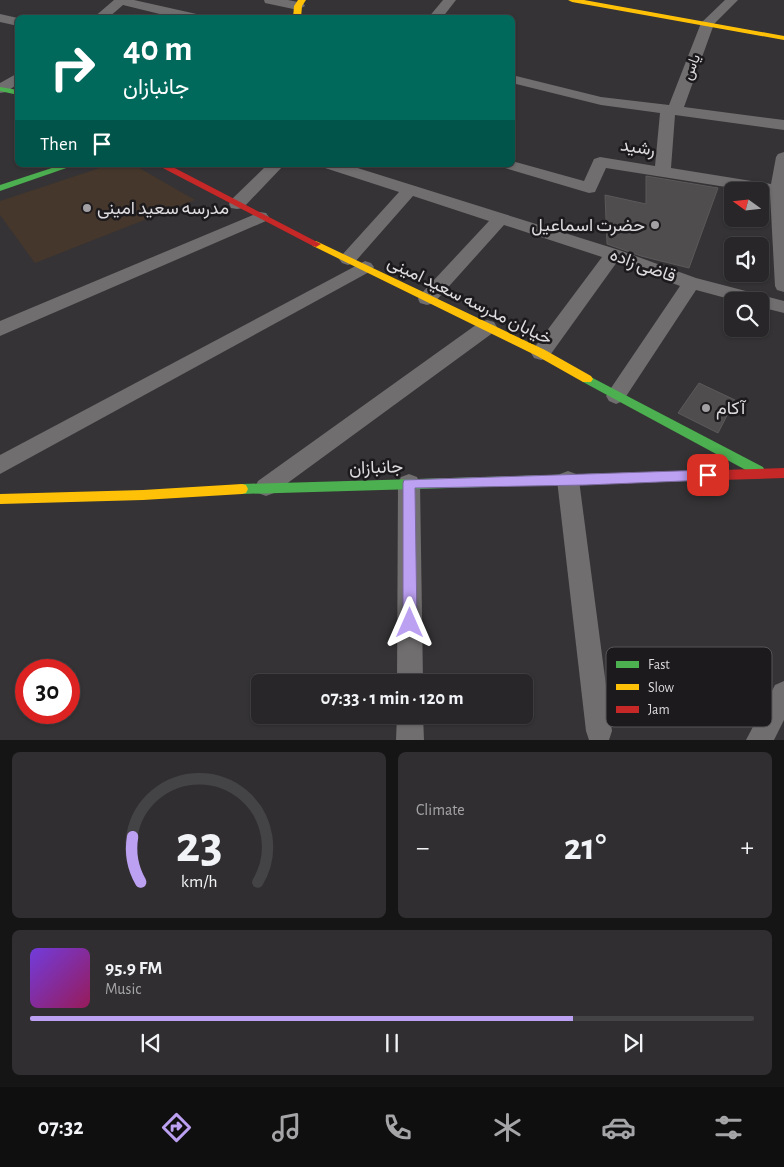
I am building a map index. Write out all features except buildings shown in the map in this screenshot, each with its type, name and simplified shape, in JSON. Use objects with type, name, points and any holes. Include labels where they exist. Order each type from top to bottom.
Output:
[{"type":"street","points":[[103,15],[122,0],[184,15]]},
{"type":"street","points":[[270,0],[299,8]]},
{"type":"street","points":[[437,15],[450,0]]},
{"type":"street","points":[[572,0],[711,20],[784,28]]},
{"type":"street","points":[[630,0],[784,38]]},
{"type":"street","points":[[711,20],[732,0]]},
{"type":"street","points":[[0,18],[15,21]]},
{"type":"street","name":"یاس","points":[[663,172],[671,110],[711,20]]},
{"type":"street","points":[[0,89],[15,79]]},
{"type":"street","points":[[515,80],[601,101],[784,125]]},
{"type":"street","points":[[0,89],[15,92]]},
{"type":"street","points":[[784,157],[778,190],[784,286]]},
{"type":"street","name":"رشید","points":[[515,166],[589,188],[600,162],[778,190]]},
{"type":"street","points":[[0,188],[64,167]]},
{"type":"street","name":"خیابان مدرسه سعید امینی","points":[[166,167],[260,217],[541,353],[616,396],[760,472]]},
{"type":"street","points":[[237,204],[274,167]]},
{"type":"street","name":"قاضی زاده","points":[[338,167],[613,254],[691,283],[784,308]]},
{"type":"street","points":[[0,465],[357,263],[410,189]]},
{"type":"street","points":[[0,329],[260,217]]},
{"type":"street","points":[[428,299],[501,218]]},
{"type":"street","points":[[541,353],[613,254]]},
{"type":"street","points":[[616,396],[691,283]]},
{"type":"street","points":[[266,487],[487,327]]},
{"type":"street","points":[[760,472],[784,481]]},
{"type":"street","name":"جانبازان","points":[[0,499],[266,487],[568,480],[760,472],[784,473]]},
{"type":"street","points":[[568,480],[600,731]]},
{"type":"street","points":[[409,483],[410,674]]},
{"type":"street","points":[[772,716],[784,694]]},
{"type":"street","points":[[410,724],[410,740]]},
{"type":"street","points":[[759,740],[766,727]]},
{"type":"shaded area","name":"مدرسه سعید امینی","points":[[103,167],[137,167],[195,200],[35,263],[0,215],[0,201]]},
{"type":"traffic: fast","points":[[0,89],[15,92]]},
{"type":"traffic: fast","points":[[0,188],[64,167]]},
{"type":"traffic: fast","points":[[587,379],[759,471]]},
{"type":"traffic: fast","points":[[242,489],[721,475]]},
{"type":"traffic: slow","points":[[297,15],[298,6],[302,0]]},
{"type":"traffic: slow","points":[[572,0],[784,38]]},
{"type":"traffic: slow","points":[[316,244],[541,353],[587,379]]},
{"type":"traffic: slow","points":[[0,499],[143,495],[242,489]]},
{"type":"traffic: jam","points":[[166,167],[316,244]]},
{"type":"traffic: jam","points":[[721,475],[784,473]]},
{"type":"place","name":"مدرسه سعید امینی","points":[[87,208]]},
{"type":"place","name":"حضرت اسماعیل","points":[[655,225]]},
{"type":"place","name":"آکام","points":[[706,408]]},
{"type":"route","points":[[410,623],[409,483],[586,480],[708,475]]}]
